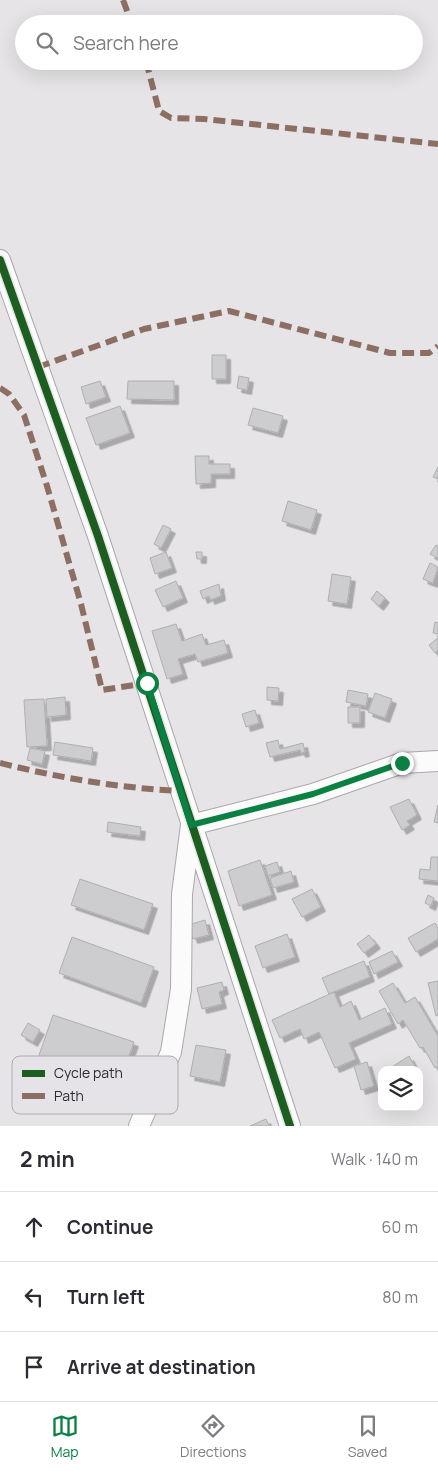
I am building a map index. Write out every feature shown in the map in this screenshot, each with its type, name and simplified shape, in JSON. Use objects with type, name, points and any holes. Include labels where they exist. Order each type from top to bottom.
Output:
[{"type":"street","points":[[0,260],[101,545],[290,1126]]},
{"type":"street","points":[[191,825],[313,794],[402,763],[438,761]]},
{"type":"street","points":[[169,1056],[181,988],[182,894],[191,825]]},
{"type":"street","points":[[139,1126],[144,1114]]},
{"type":"building","points":[[212,355],[226,355],[226,379],[212,379]]},
{"type":"building","points":[[239,376],[249,378],[247,390],[237,388]]},
{"type":"building","points":[[100,381],[106,397],[86,404],[81,387]]},
{"type":"building","points":[[128,381],[174,381],[174,400],[127,399]]},
{"type":"building","points":[[120,406],[130,433],[96,445],[86,418]]},
{"type":"building","points":[[253,408],[283,416],[278,433],[248,425]]},
{"type":"building","points":[[195,456],[209,456],[209,464],[230,464],[230,474],[211,474],[211,483],[196,484]]},
{"type":"building","points":[[438,467],[438,479],[433,477]]},
{"type":"building","points":[[288,501],[317,510],[311,530],[282,521]]},
{"type":"building","points":[[163,525],[171,529],[161,548],[154,544]]},
{"type":"building","points":[[436,545],[438,546],[438,558],[430,554]]},
{"type":"building","points":[[166,552],[172,568],[155,574],[150,558]]},
{"type":"building","points":[[196,552],[202,552],[202,559],[197,559]]},
{"type":"building","points":[[430,563],[438,567],[433,583],[423,579]]},
{"type":"building","points":[[332,574],[351,577],[347,604],[328,601]]},
{"type":"building","points":[[176,581],[183,598],[163,607],[155,590]]},
{"type":"building","points":[[219,584],[221,596],[210,600],[209,596],[203,599],[200,591]]},
{"type":"building","points":[[377,591],[385,598],[379,606],[371,599]]},
{"type":"building","points":[[435,622],[438,623],[438,634],[433,633]]},
{"type":"building","points":[[176,624],[182,641],[202,634],[206,645],[224,640],[228,653],[198,662],[195,654],[178,659],[183,674],[167,679],[152,631]]},
{"type":"building","points":[[438,638],[438,650],[435,653],[429,645]]},
{"type":"building","points":[[267,687],[279,688],[278,701],[267,700]]},
{"type":"building","points":[[348,690],[368,694],[366,706],[346,702]]},
{"type":"building","points":[[375,693],[392,699],[385,718],[368,712]]},
{"type":"building","points":[[65,697],[66,715],[47,717],[46,699]]},
{"type":"building","points":[[44,699],[47,746],[27,747],[24,700]]},
{"type":"building","points":[[348,707],[360,707],[360,723],[348,723]]},
{"type":"building","points":[[255,710],[259,723],[246,727],[242,714]]},
{"type":"building","points":[[278,740],[280,749],[303,743],[305,752],[301,753],[300,750],[270,757],[266,743]]},
{"type":"building","points":[[55,742],[93,748],[91,761],[53,755]]},
{"type":"building","points":[[30,748],[45,751],[42,764],[27,760]]},
{"type":"building","points":[[409,799],[417,815],[407,821],[410,825],[402,830],[390,807]]},
{"type":"building","points":[[438,805],[438,823],[434,822]]},
{"type":"building","points":[[108,822],[141,827],[140,836],[107,832]]},
{"type":"building","points":[[431,857],[438,857],[438,881],[419,879],[420,869],[430,870]]},
{"type":"building","points":[[260,860],[272,895],[239,906],[228,871]]},
{"type":"building","points":[[277,862],[280,872],[268,876],[265,866]]},
{"type":"building","points":[[291,871],[294,882],[273,888],[270,878]]},
{"type":"building","points":[[80,879],[153,904],[144,930],[71,905]]},
{"type":"building","points":[[312,889],[321,907],[302,917],[292,899]]},
{"type":"building","points":[[428,895],[434,898],[431,906],[425,903]]},
{"type":"building","points":[[205,920],[209,935],[193,939],[188,925]]},
{"type":"building","points":[[435,923],[438,928],[438,939],[416,952],[408,938]]},
{"type":"building","points":[[287,934],[295,957],[263,968],[255,946]]},
{"type":"building","points":[[369,935],[376,944],[364,953],[357,944]]},
{"type":"building","points":[[72,937],[154,967],[141,1003],[59,973]]},
{"type":"building","points":[[392,951],[398,962],[374,974],[369,962]]},
{"type":"building","points":[[364,961],[370,977],[329,994],[322,978]]},
{"type":"building","points":[[438,981],[438,1015],[436,1016],[428,983]]},
{"type":"building","points":[[222,982],[224,990],[219,992],[222,1004],[202,1009],[197,988]]},
{"type":"building","points":[[393,983],[405,1003],[415,997],[438,1036],[438,1066],[435,1068],[423,1047],[420,1048],[403,1020],[398,1024],[379,991]]},
{"type":"building","points":[[334,992],[340,1007],[351,1001],[359,1020],[385,1008],[392,1024],[349,1043],[356,1059],[335,1068],[319,1032],[304,1039],[300,1029],[280,1038],[272,1020]]},
{"type":"building","points":[[53,1015],[134,1042],[129,1056],[39,1056]]},
{"type":"building","points":[[28,1023],[40,1030],[33,1042],[21,1035]]},
{"type":"building","points":[[196,1045],[226,1050],[220,1082],[190,1076]]},
{"type":"building","points":[[409,1056],[415,1066],[394,1066]]},
{"type":"building","points":[[367,1062],[374,1086],[361,1090],[354,1066]]},
{"type":"building","points":[[266,1119],[269,1126],[250,1126]]},
{"type":"marked path","points":[[123,0],[129,15]]},
{"type":"marked path","points":[[148,70],[159,111],[171,118],[204,119],[438,144]]},
{"type":"marked path","points":[[38,367],[144,329],[229,311],[390,353],[429,353],[438,346]]},
{"type":"marked path","points":[[0,388],[9,394],[24,415],[47,486],[81,604],[102,690],[147,683]]},
{"type":"marked path","points":[[0,763],[90,781],[180,791]]},
{"type":"cycle path","points":[[0,260],[98,536],[290,1126]]},
{"type":"route","points":[[147,683],[191,825],[313,794],[402,763]]}]
